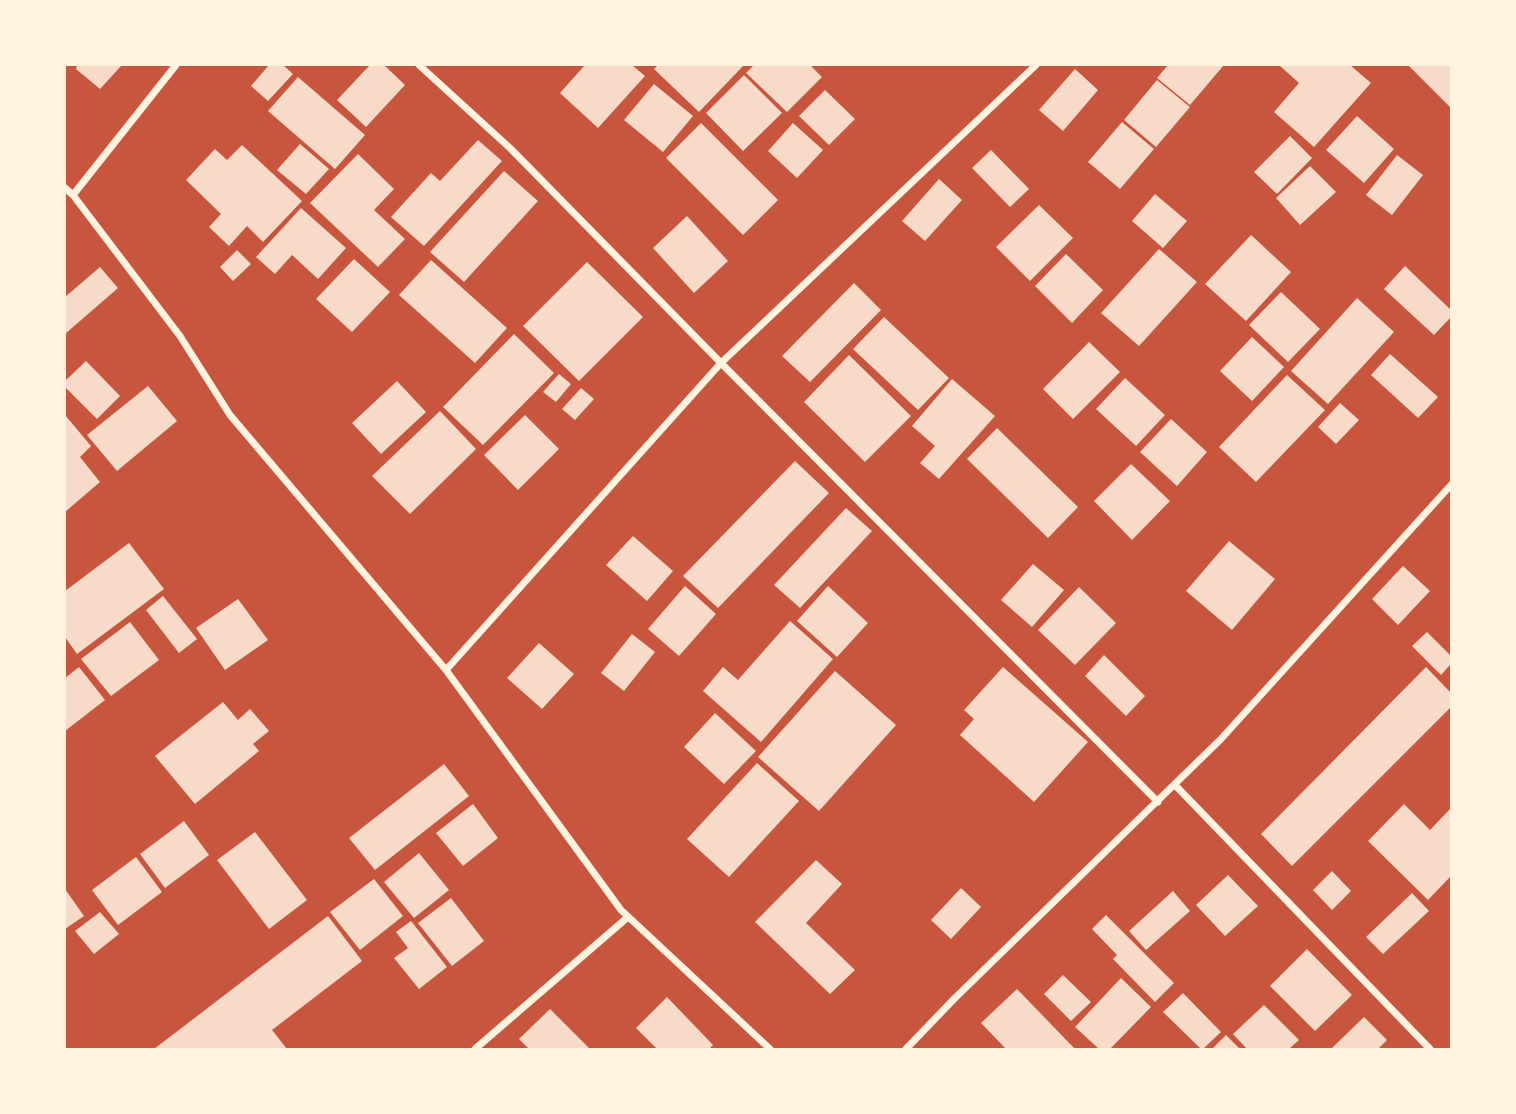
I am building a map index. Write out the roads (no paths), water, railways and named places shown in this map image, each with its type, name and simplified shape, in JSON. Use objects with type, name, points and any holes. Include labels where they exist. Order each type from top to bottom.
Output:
[{"type":"street","points":[[73,195],[176,65]]},
{"type":"street","points":[[419,65],[512,149],[1158,802]]},
{"type":"street","points":[[446,670],[721,363],[1037,65]]},
{"type":"street","points":[[65,188],[180,336],[230,415],[446,670],[621,910],[770,1049]]},
{"type":"street","points":[[906,1049],[1221,739],[1451,485]]},
{"type":"street","points":[[1175,785],[1430,1049]]},
{"type":"street","points":[[475,1049],[628,917]]}]
